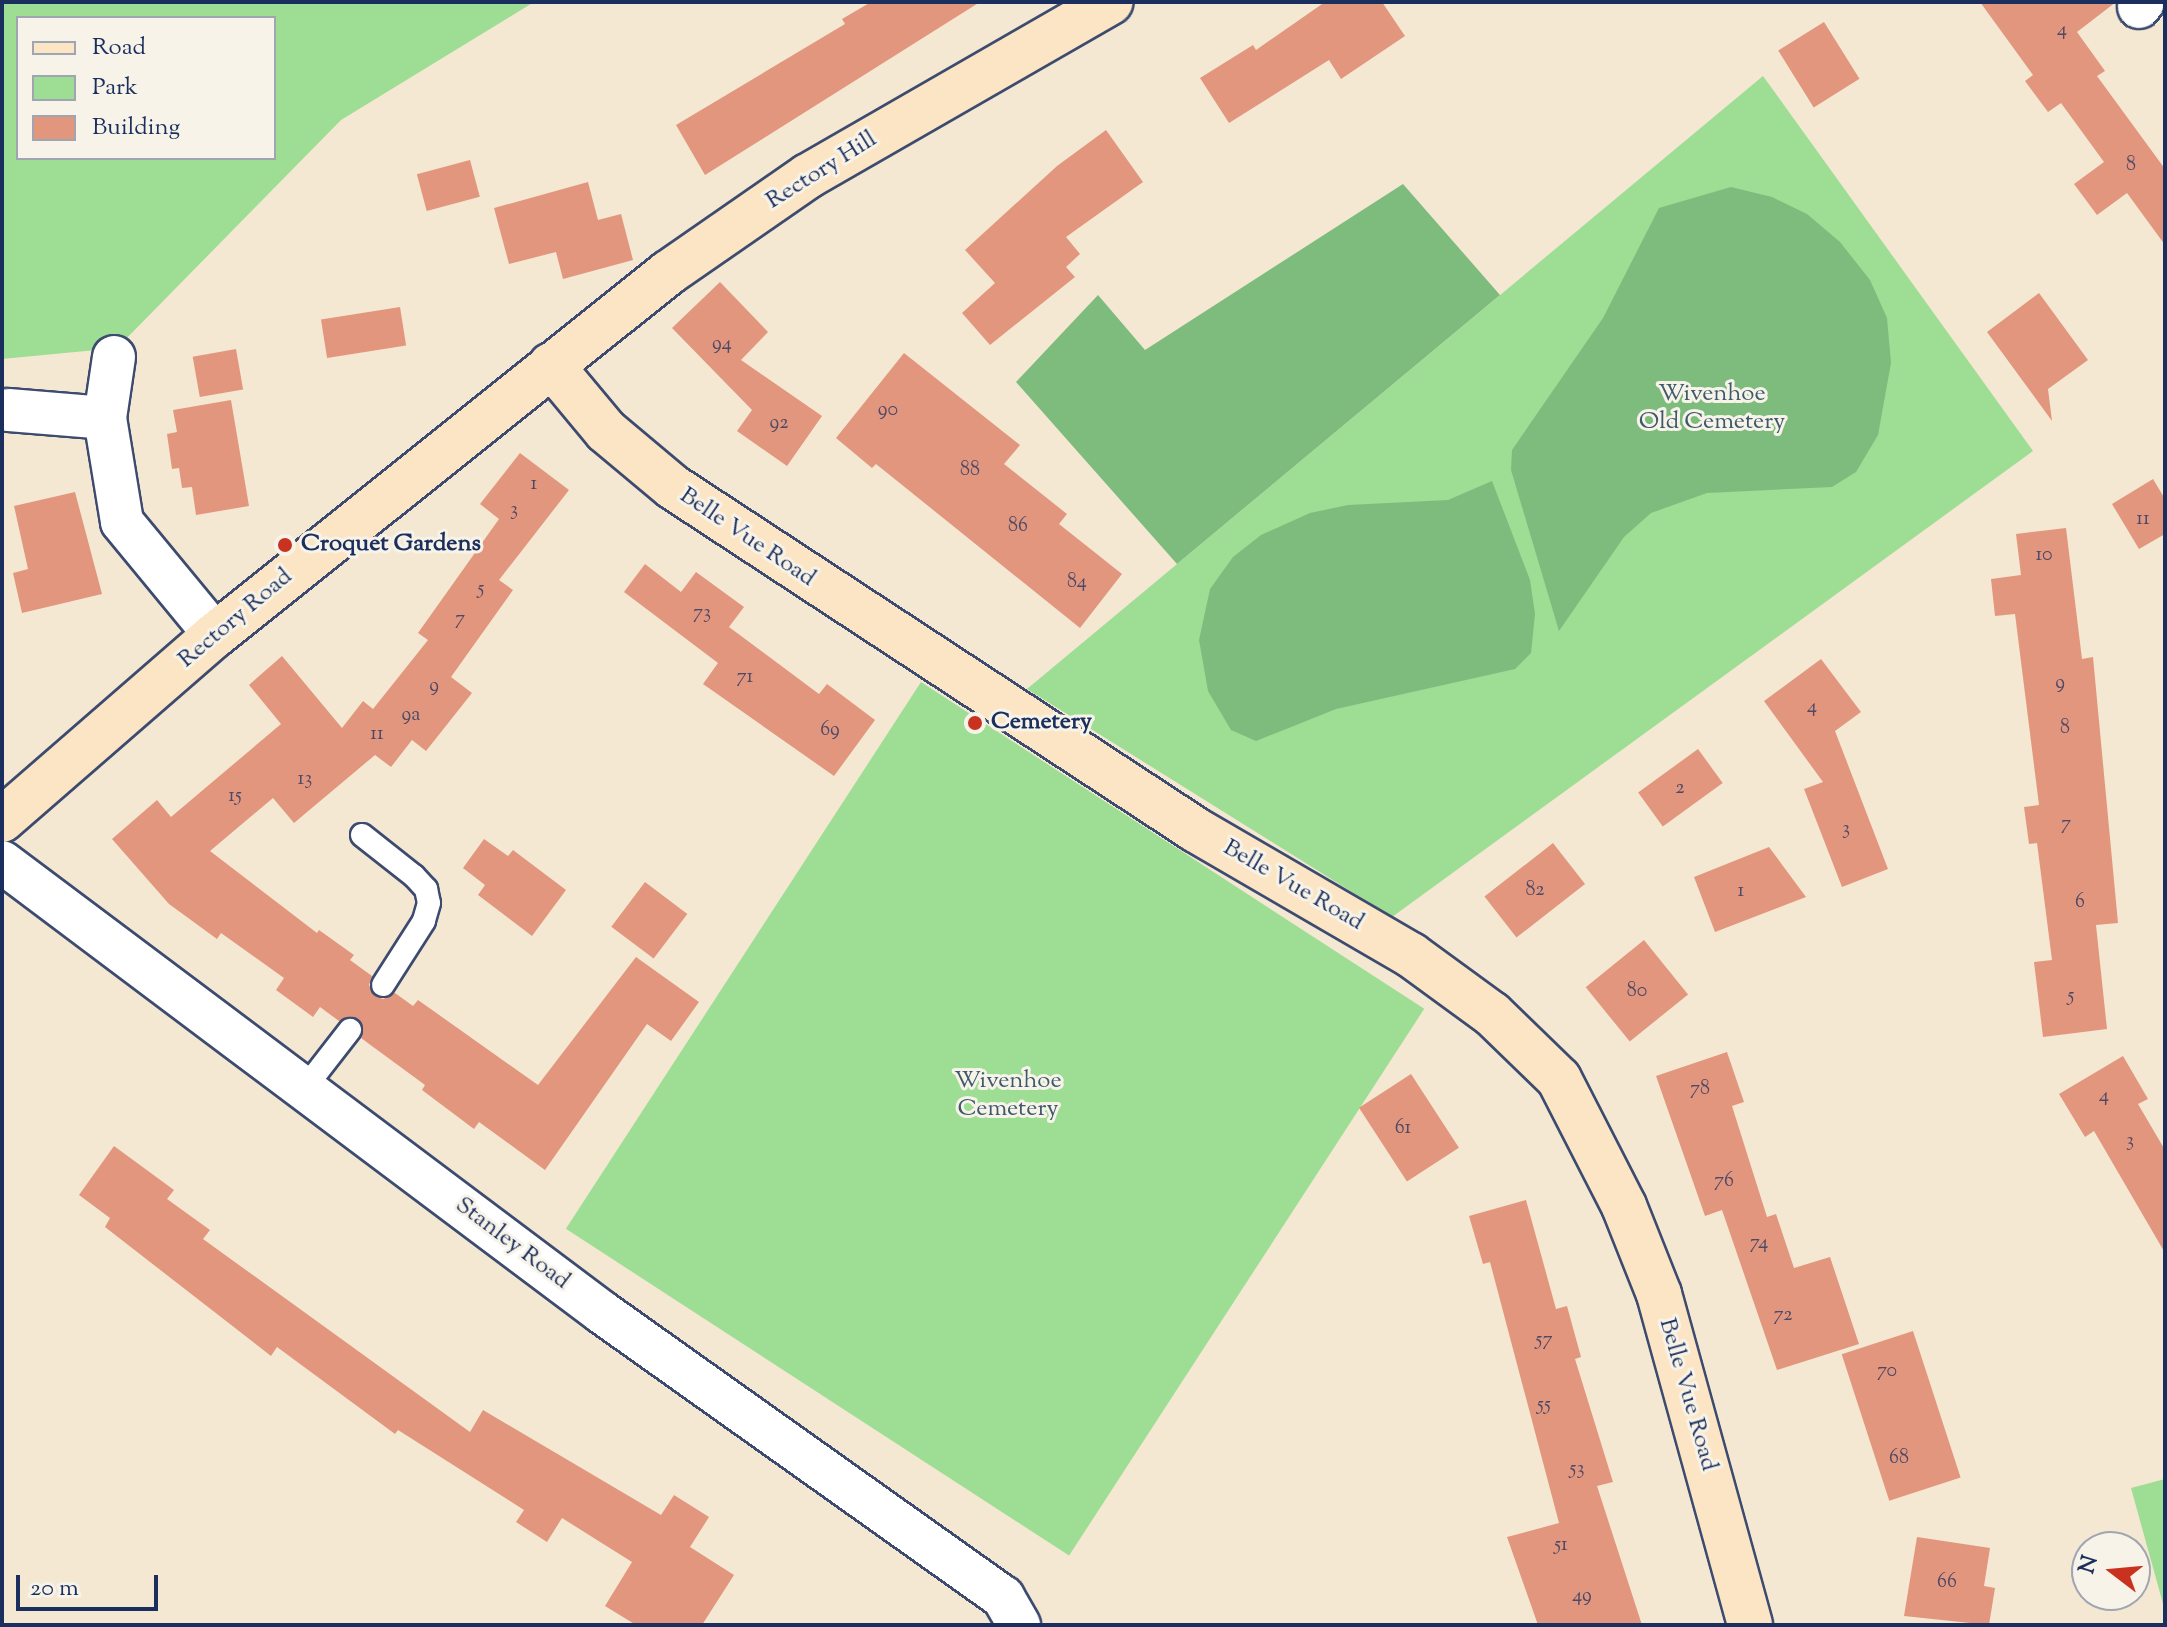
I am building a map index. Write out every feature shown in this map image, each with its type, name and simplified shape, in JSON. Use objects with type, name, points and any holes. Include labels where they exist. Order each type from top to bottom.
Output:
[{"type":"street","name":"Rectory Hill","points":[[551,365],[668,273],[808,176],[1110,2]]},
{"type":"street","points":[[114,357],[105,418],[122,522],[215,635]]},
{"type":"street","name":"Rectory Road","points":[[2,820],[215,635],[551,365]]},
{"type":"street","name":"Belle Vue Road","points":[[551,365],[606,431],[685,496],[1196,830],[1411,955],[1472,997],[1550,1070],[1588,1130],[1659,1294],[1750,1625]]},
{"type":"street","points":[[8,410],[105,418]]},
{"type":"street","name":"Stanley Road","points":[[2,862],[603,1313],[1003,1597],[1019,1625]]},
{"type":"lane","points":[[362,835],[414,876],[426,889],[429,903],[424,921],[383,985]]},
{"type":"lane","points":[[304,1089],[350,1030]]},
{"type":"green space","points":[[2,2],[534,2],[341,120],[117,348],[2,359]]},
{"type":"green space","name":"Wivenhoe Old Cemetery","points":[[1763,76],[2033,451],[1392,917],[1027,689]]},
{"type":"green space","points":[[1403,184],[1500,295],[1177,564],[1016,382],[1098,295],[1145,350]]},
{"type":"green space","points":[[1731,187],[1772,197],[1807,214],[1840,242],[1870,280],[1887,318],[1891,363],[1878,435],[1856,472],[1832,487],[1707,493],[1651,513],[1624,537],[1559,631],[1511,470],[1512,450],[1603,318],[1659,208]]},
{"type":"green space","points":[[1492,481],[1530,580],[1535,614],[1531,653],[1515,669],[1336,709],[1256,741],[1231,730],[1208,691],[1199,640],[1210,589],[1233,557],[1261,535],[1310,513],[1348,505],[1448,500]]},
{"type":"green space","name":"Wivenhoe Cemetery","points":[[921,682],[1424,1009],[1069,1556],[566,1229]]},
{"type":"green space","points":[[2165,1479],[2165,1611],[2151,1560],[2151,1531],[2143,1531],[2131,1488]]},
{"type":"building","points":[[871,2],[980,2],[705,175],[676,125],[845,24],[842,19]]},
{"type":"building","points":[[1325,2],[1382,2],[1405,36],[1341,79],[1329,60],[1229,123],[1200,78],[1253,45],[1256,50]]},
{"type":"building","points":[[1980,2],[2116,2],[2077,32],[2105,71],[2097,76],[2165,169],[2165,245],[2127,193],[2097,215],[2074,184],[2104,162],[2061,103],[2048,112],[2025,81],[2033,75]]},
{"type":"building","points":[[1824,22],[1860,79],[1814,107],[1778,51]]},
{"type":"building","points":[[1106,130],[1143,182],[1066,237],[1080,254],[1066,267],[1075,277],[990,345],[962,313],[995,283],[965,250],[1057,166]]},
{"type":"building","points":[[470,160],[480,197],[427,211],[417,174]]},
{"type":"building","points":[[588,182],[598,220],[621,214],[633,260],[563,279],[556,252],[509,264],[494,208]]},
{"type":"building","points":[[720,282],[768,332],[741,360],[822,416],[787,466],[737,431],[752,410],[672,328]]},
{"type":"building","points":[[2039,293],[2088,360],[2048,389],[2052,421],[1987,332]]},
{"type":"building","points":[[400,307],[406,346],[327,358],[321,320]]},
{"type":"building","points":[[236,349],[243,389],[200,397],[193,357]]},
{"type":"building","points":[[904,353],[1020,445],[1004,464],[1067,514],[1059,524],[1122,574],[1080,628],[876,464],[872,468],[836,438]]},
{"type":"building","points":[[231,400],[249,506],[196,515],[192,487],[182,488],[179,468],[172,469],[167,434],[177,432],[173,410]]},
{"type":"building","points":[[520,453],[569,490],[499,580],[513,590],[451,677],[472,693],[426,751],[412,740],[391,767],[375,755],[294,823],[273,798],[210,851],[317,933],[319,930],[354,955],[350,960],[372,976],[369,985],[375,996],[383,999],[395,993],[413,1006],[418,1000],[538,1085],[636,957],[699,1002],[671,1041],[647,1024],[545,1170],[479,1122],[474,1129],[422,1090],[425,1085],[361,1038],[358,1019],[339,1021],[320,1007],[313,1017],[276,990],[284,978],[221,933],[217,939],[169,904],[112,839],[157,800],[171,817],[281,724],[249,685],[282,656],[342,728],[363,701],[373,709],[428,640],[418,633],[499,519],[480,504]]},
{"type":"building","points":[[2153,479],[2165,499],[2165,534],[2139,549],[2112,504]]},
{"type":"building","points":[[75,492],[102,594],[22,613],[13,573],[28,569],[14,506]]},
{"type":"building","points":[[2066,528],[2082,659],[2093,657],[2118,923],[2096,925],[2107,1029],[2043,1037],[2034,962],[2052,960],[2037,843],[2029,844],[2024,807],[2039,805],[2015,614],[1995,616],[1991,579],[2021,575],[2016,534]]},
{"type":"building","points":[[645,564],[681,592],[696,572],[744,607],[729,627],[819,694],[827,684],[875,720],[834,776],[703,684],[718,663],[624,592]]},
{"type":"building","points":[[1821,659],[1861,712],[1835,731],[1888,869],[1842,887],[1804,789],[1823,782],[1764,701]]},
{"type":"building","points":[[1698,749],[1723,783],[1663,826],[1638,792]]},
{"type":"building","points":[[484,839],[508,856],[513,850],[566,890],[532,936],[478,895],[485,885],[463,868]]},
{"type":"building","points":[[1553,843],[1585,884],[1516,938],[1484,897]]},
{"type":"building","points":[[1769,847],[1806,897],[1715,932],[1694,877]]},
{"type":"building","points":[[645,882],[687,914],[654,959],[611,927]]},
{"type":"building","points":[[1644,940],[1688,994],[1630,1042],[1586,987]]},
{"type":"building","points":[[1727,1052],[1744,1102],[1732,1106],[1767,1217],[1776,1214],[1794,1268],[1830,1257],[1859,1344],[1777,1370],[1722,1210],[1705,1216],[1656,1076]]},
{"type":"building","points":[[2123,1056],[2148,1099],[2138,1104],[2165,1150],[2165,1253],[2094,1131],[2085,1137],[2059,1094]]},
{"type":"building","points":[[1411,1074],[1459,1148],[1407,1182],[1359,1108]]},
{"type":"building","points":[[114,1146],[174,1190],[167,1199],[210,1230],[203,1239],[470,1432],[483,1410],[661,1515],[674,1495],[709,1517],[690,1547],[734,1575],[702,1625],[636,1625],[605,1606],[632,1562],[562,1518],[547,1542],[516,1522],[524,1510],[398,1430],[395,1434],[277,1347],[271,1356],[105,1227],[110,1218],[79,1195]]},
{"type":"building","points":[[1526,1200],[1556,1309],[1567,1306],[1581,1357],[1575,1359],[1613,1482],[1597,1486],[1642,1625],[1538,1625],[1507,1537],[1559,1523],[1490,1262],[1483,1264],[1469,1216]]},
{"type":"building","points":[[1913,1331],[1961,1477],[1889,1501],[1842,1354]]},
{"type":"building","points":[[1917,1537],[1990,1548],[1984,1586],[1995,1588],[1989,1625],[1904,1616]]},
{"type":"place","name":"Croquet Gardens","points":[[285,545]]},
{"type":"place","name":"Cemetery","points":[[975,723]]}]
